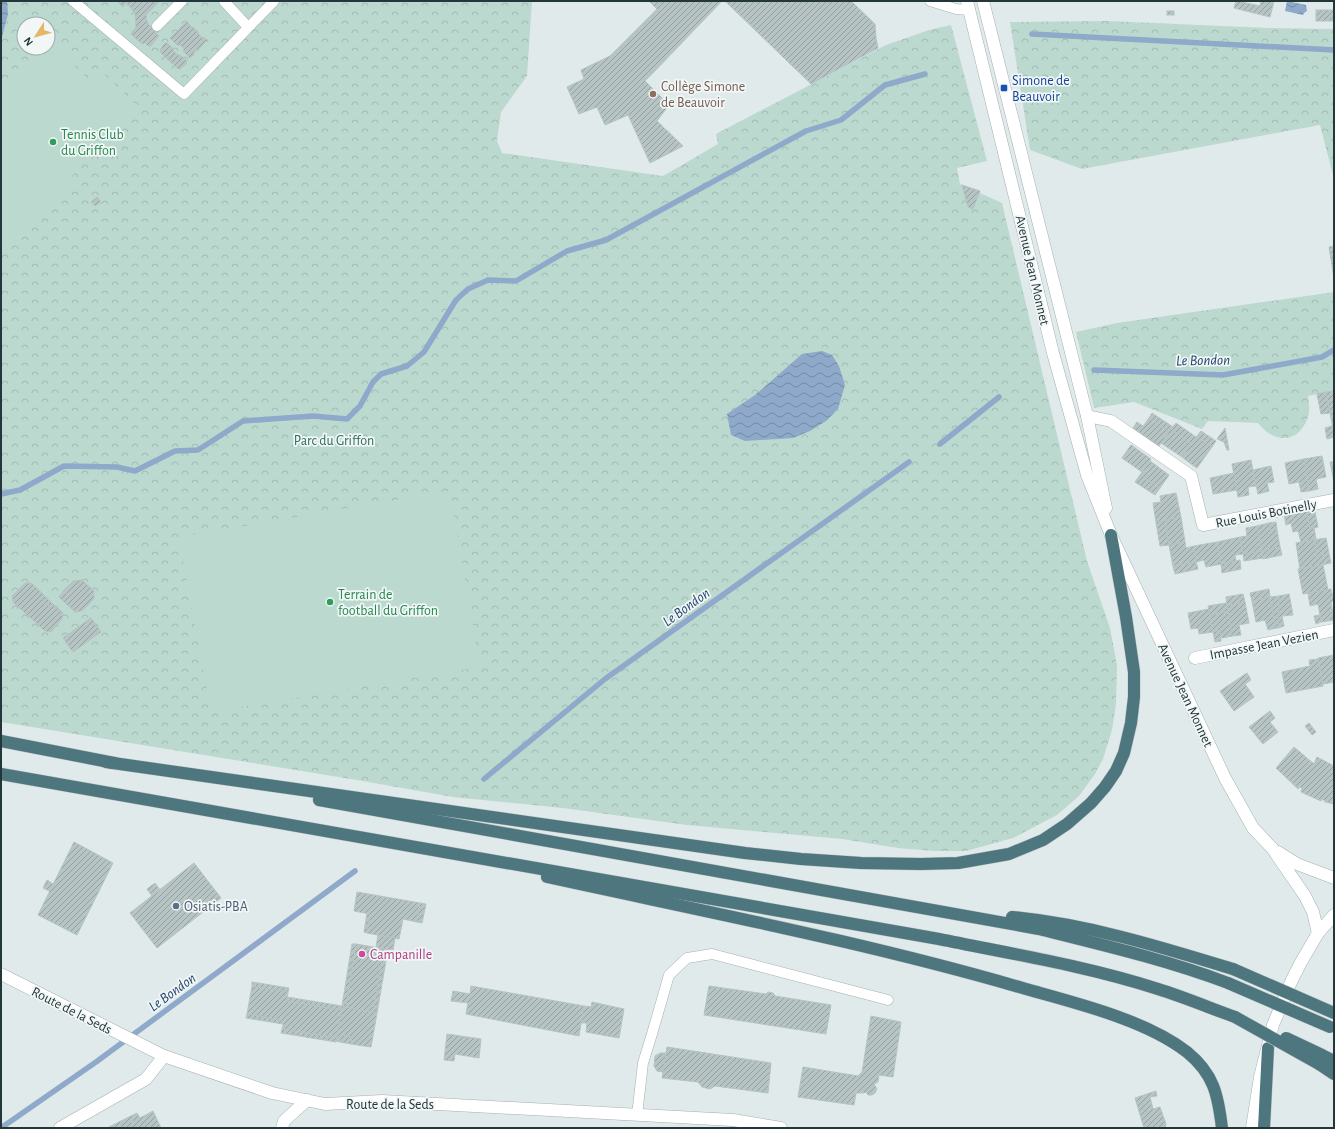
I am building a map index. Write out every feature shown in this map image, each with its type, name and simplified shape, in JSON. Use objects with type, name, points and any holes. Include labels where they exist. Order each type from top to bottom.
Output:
[{"type":"highway","points":[[106,762],[787,858],[861,863],[921,864],[958,863],[1009,854],[1043,840],[1067,824],[1091,803],[1105,787],[1116,770],[1124,753],[1131,723],[1134,697],[1134,672],[1126,617],[1111,535]]},
{"type":"highway","points":[[1,741],[106,762],[1039,929],[1122,949],[1193,970],[1228,983],[1332,1028]]},
{"type":"highway","points":[[1,774],[939,939],[1045,960],[1159,989],[1219,1011],[1293,1041],[1320,1059],[1334,1074]]},
{"type":"highway","points":[[372,839],[912,957],[1059,998],[1116,1017],[1159,1035],[1186,1052],[1203,1068],[1213,1082],[1219,1103],[1222,1128]]},
{"type":"highway","points":[[937,911],[1032,919],[1073,926],[1143,942],[1233,969],[1334,1013]]},
{"type":"highway","points":[[1264,1128],[1268,1048]]},
{"type":"highway","points":[[1320,1059],[1334,1061]]},
{"type":"street","name":"Avenue Jean Monnet","points":[[983,1],[1087,416],[1111,535]]},
{"type":"street","name":"Avenue Jean Monnet","points":[[968,5],[1053,352],[1087,475],[1111,535],[1225,778],[1253,828],[1272,848],[1305,896],[1313,912],[1318,933]]},
{"type":"street","name":"Rue Louis Botinelly","points":[[1087,416],[1111,421],[1191,476],[1203,525],[1334,500]]},
{"type":"street","name":"Impasse Jean Vezien","points":[[1195,658],[1334,630]]},
{"type":"street","name":"Avenue Jean Monnet","points":[[1272,848],[1297,864],[1334,878]]},
{"type":"street","points":[[1252,1128],[1260,1076],[1273,1025],[1291,982],[1318,933],[1334,915]]},
{"type":"street","name":"Route de la Seds","points":[[1,974],[164,1056],[272,1093],[325,1104],[382,1101],[733,1120],[781,1128]]},
{"type":"street","points":[[60,1128],[146,1079],[164,1056]]},
{"type":"street","points":[[282,1128],[284,1121],[307,1100]]},
{"type":"lane","points":[[73,1],[184,94],[274,1]]},
{"type":"lane","points":[[156,26],[182,1]]},
{"type":"lane","points":[[224,1],[248,27]]},
{"type":"lane","points":[[930,1],[956,9],[968,5]]},
{"type":"lane","points":[[637,1115],[643,1063],[669,975],[687,958],[712,954],[888,1000]]},
{"type":"green space","name":"Parc du Griffon","points":[[1,1],[532,1],[527,76],[501,112],[497,141],[502,153],[663,176],[718,144],[716,134],[886,45],[929,30],[951,25],[987,161],[957,168],[960,184],[1002,203],[1087,561],[1110,628],[1117,665],[1116,704],[1112,730],[1103,759],[1095,774],[1079,796],[1057,815],[1013,838],[966,851],[934,851],[898,848],[842,839],[687,825],[563,808],[453,797],[1,722]]},
{"type":"green space","points":[[1107,21],[1269,28],[1334,29],[1334,179],[1320,125],[1082,169],[1030,150],[1010,22]]},
{"type":"green space","name":"Tennis Club du Griffon","points":[[56,45],[89,81],[100,70],[139,108],[72,176],[76,180],[4,253],[1,250],[1,88],[33,56],[56,56]]},
{"type":"green space","points":[[1334,292],[1334,391],[1308,396],[1308,417],[1304,426],[1299,432],[1292,436],[1286,438],[1271,435],[1258,423],[1208,421],[1202,429],[1134,402],[1094,408],[1076,332],[1117,323]]},
{"type":"green space","name":"Terrain de football du Griffon","points":[[450,491],[480,667],[211,712],[179,537]]},
{"type":"water","points":[[1,1],[7,1],[8,14],[1,41]]},
{"type":"water","points":[[1287,1],[1306,5],[1307,11],[1303,15],[1285,11]]},
{"type":"water","points":[[822,351],[832,355],[839,366],[845,385],[838,409],[826,421],[810,431],[793,438],[745,441],[731,435],[727,414],[755,395],[802,354]]},
{"type":"building","points":[[117,1],[135,1],[130,7],[126,3],[123,7]]},
{"type":"building","points":[[135,1],[157,1],[158,3],[146,15],[147,23],[159,36],[151,46],[148,46],[145,43],[142,44],[131,34],[136,27],[135,13],[130,7]]},
{"type":"building","points":[[649,1],[722,1],[653,73],[623,43],[657,9]]},
{"type":"building","points":[[725,1],[851,1],[875,24],[878,48],[811,84]]},
{"type":"building","points":[[1236,1],[1260,6],[1261,1],[1274,1],[1270,17],[1234,8]]},
{"type":"building","points":[[1316,10],[1334,10],[1334,21],[1316,21]]},
{"type":"building","points":[[1167,11],[1174,11],[1174,15],[1167,15]]},
{"type":"building","points":[[187,21],[202,38],[203,37],[207,40],[190,58],[183,51],[184,49],[180,45],[177,45],[170,38]]},
{"type":"building","points":[[165,43],[167,43],[178,55],[186,60],[187,63],[180,69],[178,69],[160,52]]},
{"type":"building","points":[[623,43],[653,73],[645,81],[669,105],[657,121],[683,146],[650,163],[628,115],[605,125],[597,107],[579,114],[567,87],[584,79],[581,70],[610,56]]},
{"type":"building","points":[[962,185],[980,191],[973,209],[968,207]]},
{"type":"building","points":[[97,197],[101,202],[95,206],[91,202]]},
{"type":"building","points":[[1334,246],[1334,278],[1329,247]]},
{"type":"building","points":[[1334,391],[1334,412],[1330,413],[1326,392]]},
{"type":"building","points":[[1326,392],[1330,413],[1321,414],[1317,394]]},
{"type":"building","points":[[1334,412],[1334,435],[1330,413]]},
{"type":"building","points":[[1152,413],[1173,427],[1169,432],[1149,418]]},
{"type":"building","points":[[1149,418],[1169,432],[1159,446],[1139,432]]},
{"type":"building","points":[[1137,422],[1143,426],[1139,432],[1133,428]]},
{"type":"building","points":[[1176,423],[1196,437],[1191,444],[1171,429]]},
{"type":"building","points":[[1332,426],[1334,437],[1327,439],[1325,428]]},
{"type":"building","points":[[1225,428],[1229,450],[1227,450],[1224,442],[1217,439]]},
{"type":"building","points":[[1171,429],[1191,444],[1182,457],[1161,443]]},
{"type":"building","points":[[1201,431],[1216,441],[1212,447],[1197,436]]},
{"type":"building","points":[[1197,436],[1212,447],[1202,461],[1196,457],[1191,464],[1182,457]]},
{"type":"building","points":[[1131,445],[1151,459],[1142,472],[1122,458]]},
{"type":"building","points":[[1322,456],[1326,477],[1316,479],[1318,489],[1309,491],[1304,459]]},
{"type":"building","points":[[1196,457],[1202,461],[1197,468],[1191,464]]},
{"type":"building","points":[[1304,459],[1309,491],[1301,492],[1299,482],[1289,484],[1285,463]]},
{"type":"building","points":[[1251,460],[1256,486],[1248,487],[1249,495],[1238,497],[1232,464]]},
{"type":"building","points":[[1150,461],[1169,475],[1160,488],[1140,475]]},
{"type":"building","points":[[1330,462],[1334,462],[1334,482]]},
{"type":"building","points":[[1271,466],[1274,482],[1267,483],[1269,491],[1258,494],[1253,470]]},
{"type":"building","points":[[1234,473],[1237,490],[1213,494],[1210,478]]},
{"type":"building","points":[[1140,475],[1160,488],[1155,495],[1135,482]]},
{"type":"building","points":[[1176,493],[1181,517],[1156,522],[1153,503],[1161,502],[1160,496]]},
{"type":"building","points":[[1314,507],[1318,527],[1310,529],[1306,509]]},
{"type":"building","points":[[1306,509],[1310,529],[1314,528],[1316,539],[1301,542],[1298,531],[1293,532],[1291,523],[1286,525],[1284,514]]},
{"type":"building","points":[[1181,517],[1185,542],[1169,545],[1165,520]]},
{"type":"building","points":[[1165,520],[1169,545],[1160,546],[1156,522]]},
{"type":"building","points":[[1276,522],[1277,530],[1271,531],[1269,523]]},
{"type":"building","points":[[1269,523],[1271,531],[1277,530],[1280,547],[1262,551],[1257,526]]},
{"type":"building","points":[[1257,526],[1262,551],[1243,554],[1240,537],[1247,536],[1246,528]]},
{"type":"building","points":[[1240,537],[1243,554],[1235,555],[1236,561],[1221,564],[1217,542]]},
{"type":"building","points":[[1326,538],[1329,554],[1317,556],[1314,540]]},
{"type":"building","points":[[1314,540],[1317,556],[1329,554],[1331,563],[1300,569],[1296,543]]},
{"type":"building","points":[[1185,542],[1186,548],[1194,546],[1196,562],[1173,566],[1169,545]]},
{"type":"building","points":[[1217,542],[1221,564],[1206,567],[1204,560],[1196,562],[1194,546]]},
{"type":"building","points":[[1280,547],[1282,555],[1263,559],[1262,551]]},
{"type":"building","points":[[1262,551],[1263,558],[1244,561],[1243,554]]},
{"type":"building","points":[[1240,560],[1241,569],[1222,573],[1221,564]]},
{"type":"building","points":[[1196,562],[1198,569],[1175,574],[1173,566]]},
{"type":"building","points":[[1323,565],[1328,590],[1303,594],[1298,569]]},
{"type":"building","points":[[82,580],[94,591],[94,599],[82,611],[75,612],[62,600],[67,594],[64,590],[73,581]]},
{"type":"building","points":[[25,583],[31,583],[40,591],[37,595],[50,607],[53,604],[63,613],[62,619],[51,632],[45,631],[13,602],[12,596]]},
{"type":"building","points":[[1269,589],[1270,597],[1252,601],[1250,593]]},
{"type":"building","points":[[1331,589],[1334,601],[1331,602],[1334,620],[1321,622],[1318,604],[1310,606],[1308,593]]},
{"type":"building","points":[[64,590],[67,594],[62,600],[59,597]]},
{"type":"building","points":[[40,591],[53,604],[50,607],[37,595]]},
{"type":"building","points":[[1243,594],[1245,602],[1227,606],[1226,597]]},
{"type":"building","points":[[1289,594],[1293,615],[1282,616],[1284,626],[1278,628],[1279,596]]},
{"type":"building","points":[[1279,596],[1278,628],[1276,628],[1270,597]]},
{"type":"building","points":[[1270,597],[1276,628],[1268,630],[1265,620],[1256,622],[1252,601]]},
{"type":"building","points":[[1245,602],[1249,623],[1239,625],[1241,635],[1232,636],[1227,606]]},
{"type":"building","points":[[1226,603],[1228,611],[1210,615],[1208,606]]},
{"type":"building","points":[[1209,609],[1213,632],[1199,634],[1198,628],[1191,629],[1188,613]]},
{"type":"building","points":[[1228,611],[1232,636],[1222,638],[1220,630],[1213,632],[1210,615]]},
{"type":"building","points":[[1320,615],[1321,622],[1316,624],[1314,616]]},
{"type":"building","points":[[91,618],[101,632],[73,652],[63,638]]},
{"type":"building","points":[[1220,630],[1221,641],[1215,642],[1213,632]]},
{"type":"building","points":[[1334,655],[1334,682],[1323,684],[1318,658]]},
{"type":"building","points":[[1318,659],[1323,686],[1286,693],[1282,672],[1310,666],[1309,660]]},
{"type":"building","points":[[1247,673],[1251,680],[1245,684],[1254,697],[1234,711],[1220,691]]},
{"type":"building","points":[[1270,711],[1275,718],[1270,722],[1278,732],[1263,744],[1249,727]]},
{"type":"building","points":[[1309,723],[1316,732],[1312,735],[1305,726]]},
{"type":"building","points":[[1294,747],[1314,764],[1317,757],[1334,766],[1334,804],[1325,802],[1322,799],[1321,801],[1301,792],[1302,788],[1300,787],[1298,789],[1276,768]]},
{"type":"building","points":[[74,842],[113,863],[77,935],[38,915]]},
{"type":"building","name":"Osiatis-PBA","points":[[194,863],[221,898],[157,948],[130,913]]},
{"type":"building","points":[[47,880],[53,884],[49,891],[43,888]]},
{"type":"building","points":[[155,883],[160,890],[152,896],[147,889]]},
{"type":"building","points":[[357,892],[420,903],[417,922],[403,919],[399,939],[367,933],[370,914],[354,911]]},
{"type":"building","points":[[420,903],[426,904],[422,923],[417,922]]},
{"type":"building","points":[[367,913],[370,914],[367,933],[364,932]]},
{"type":"building","points":[[378,935],[395,938],[393,950],[376,947]]},
{"type":"building","points":[[352,944],[356,944],[346,1007],[342,1006]]},
{"type":"building","points":[[356,944],[384,949],[373,1012],[346,1007]]},
{"type":"building","points":[[384,949],[388,949],[377,1013],[373,1012]]},
{"type":"building","points":[[252,982],[289,988],[288,992],[252,986]]},
{"type":"building","points":[[252,986],[288,992],[287,1001],[342,1010],[337,1038],[282,1029],[284,1021],[247,1014]]},
{"type":"building","points":[[471,986],[584,1006],[579,1036],[466,1014],[468,1003],[451,1001],[453,991],[470,994]]},
{"type":"building","points":[[709,986],[766,994],[768,992],[773,993],[775,996],[831,1005],[826,1034],[704,1015]]},
{"type":"building","points":[[287,997],[342,1006],[342,1010],[287,1001]]},
{"type":"building","points":[[592,1002],[624,1009],[619,1038],[586,1032],[587,1023],[581,1023],[584,1006],[591,1007]]},
{"type":"building","points":[[342,1006],[377,1013],[371,1047],[351,1044],[352,1037],[340,1035],[340,1042],[336,1041]]},
{"type":"building","points":[[247,1014],[284,1021],[283,1024],[246,1018]]},
{"type":"building","points":[[871,1016],[901,1022],[893,1077],[879,1075],[878,1082],[874,1084],[877,1089],[875,1093],[868,1095],[866,1092],[856,1093],[854,1105],[798,1097],[803,1067],[858,1076],[862,1072]]},
{"type":"building","points":[[282,1029],[337,1038],[336,1042],[281,1033]]},
{"type":"building","points":[[447,1034],[481,1039],[479,1058],[455,1054],[454,1061],[444,1060]]},
{"type":"building","points":[[340,1035],[352,1037],[351,1044],[340,1042]]},
{"type":"building","points":[[667,1047],[771,1063],[768,1093],[715,1086],[710,1089],[702,1087],[698,1082],[662,1078]]},
{"type":"building","points":[[660,1053],[666,1053],[663,1072],[657,1071],[654,1066],[655,1056]]},
{"type":"building","points":[[1156,1091],[1157,1096],[1150,1097],[1153,1109],[1160,1107],[1166,1124],[1165,1128],[1144,1128],[1135,1098]]},
{"type":"building","points":[[153,1111],[161,1128],[119,1128],[140,1118]]},
{"type":"building","points":[[137,1113],[140,1118],[119,1128],[107,1128]]},
{"type":"waterway","points":[[1032,34],[1334,50]]},
{"type":"waterway","points":[[1,494],[20,490],[64,466],[117,467],[135,471],[175,451],[198,450],[243,421],[313,416],[347,419],[360,406],[373,382],[381,374],[407,366],[424,352],[456,300],[468,289],[488,280],[516,281],[567,251],[606,240],[806,131],[841,120],[885,85],[925,74]]},
{"type":"waterway","name":"Le Bondon","points":[[1094,370],[1223,375],[1322,357],[1334,350]]},
{"type":"waterway","name":"Le Bondon","points":[[940,444],[999,397]]},
{"type":"waterway","name":"Le Bondon","points":[[484,779],[605,679],[909,462]]},
{"type":"waterway","name":"Le Bondon","points":[[1,1128],[96,1062],[355,871]]},
{"type":"place","name":"Simone de Beauvoir","points":[[1004,88]]},
{"type":"place","name":"Collège Simone de Beauvoir","points":[[653,94]]},
{"type":"place","name":"Tennis Club du Griffon","points":[[53,142]]},
{"type":"place","name":"Terrain de football du Griffon","points":[[330,602]]},
{"type":"place","name":"Osiatis-PBA","points":[[176,906]]},
{"type":"place","name":"Campanille","points":[[362,954]]}]
